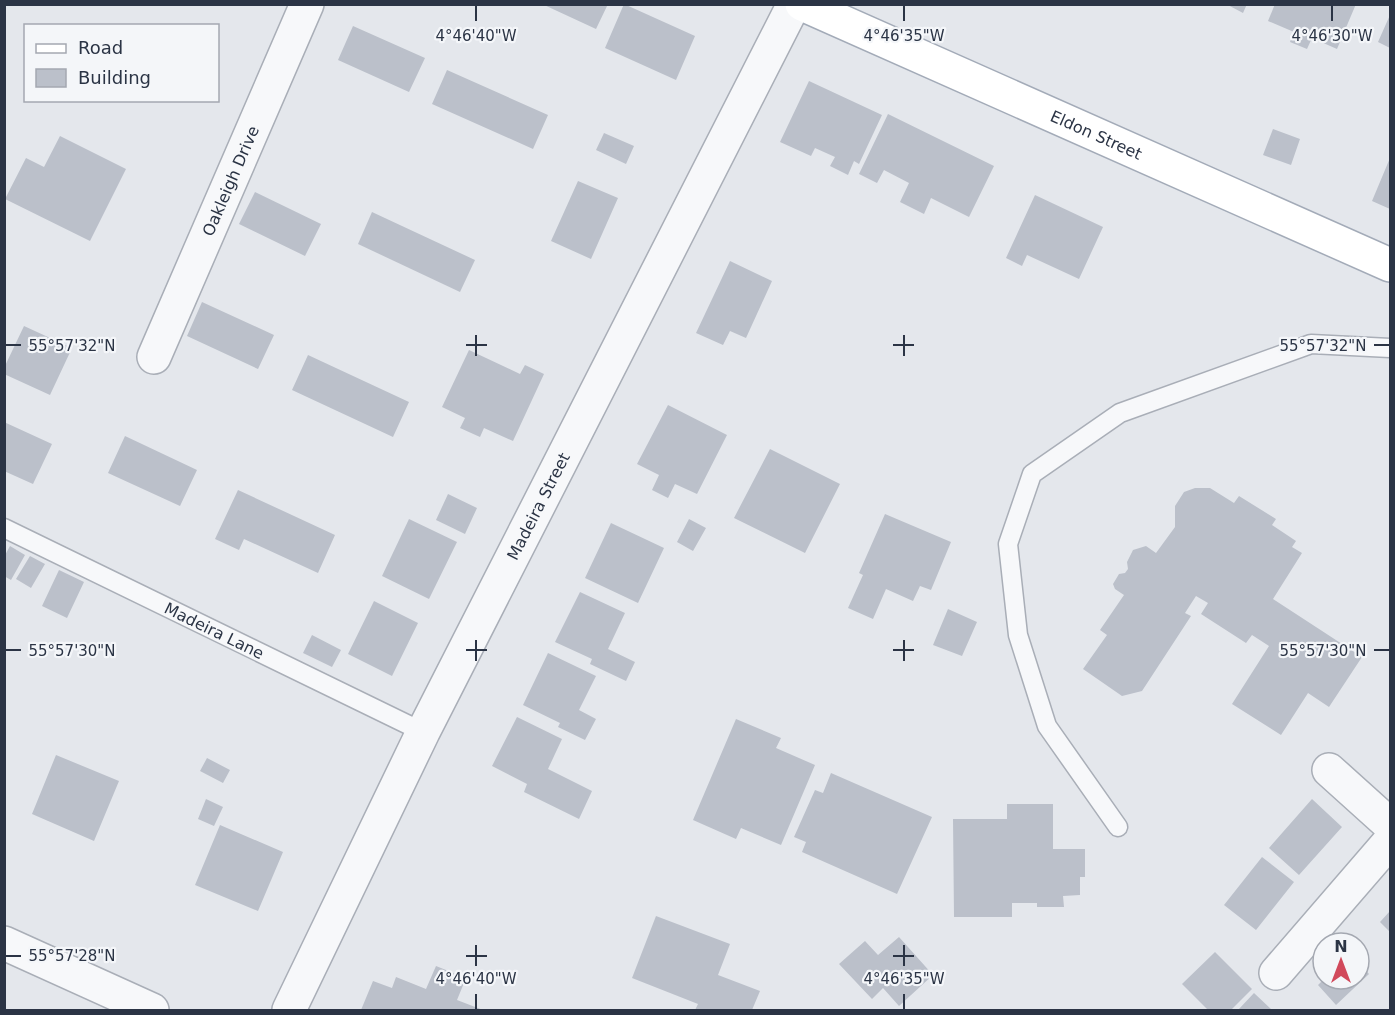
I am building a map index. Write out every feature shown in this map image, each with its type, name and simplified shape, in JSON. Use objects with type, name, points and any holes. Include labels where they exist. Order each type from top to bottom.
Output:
[{"type":"main road","name":"Eldon Street","points":[[802,4],[1390,266]]},
{"type":"street","name":"Oakleigh Drive","points":[[154,357],[307,4]]},
{"type":"street","name":"Madeira Street","points":[[289,1011],[423,732],[794,4]]},
{"type":"street","points":[[1329,770],[1390,825]]},
{"type":"street","points":[[1276,973],[1390,841]]},
{"type":"street","points":[[4,943],[152,1011]]},
{"type":"lane","points":[[1118,827],[1047,726],[1018,635],[1008,544],[1032,474],[1120,413],[1311,344],[1390,348]]},
{"type":"lane","name":"Madeira Lane","points":[[4,528],[423,732]]},
{"type":"building","points":[[542,4],[608,4],[596,29]]},
{"type":"building","points":[[624,4],[695,36],[676,80],[605,48]]},
{"type":"building","points":[[1226,4],[1247,4],[1243,13]]},
{"type":"building","points":[[1275,4],[1356,4],[1337,49],[1312,38],[1307,49],[1290,42],[1294,32],[1268,21]]},
{"type":"building","points":[[1390,15],[1390,48],[1378,42]]},
{"type":"building","points":[[353,26],[425,58],[409,92],[338,60]]},
{"type":"building","points":[[447,70],[548,115],[533,149],[432,104]]},
{"type":"building","points":[[809,81],[882,115],[859,164],[854,161],[848,175],[830,166],[835,157],[815,148],[811,156],[780,142]]},
{"type":"building","points":[[888,114],[994,166],[969,217],[931,198],[924,214],[900,202],[909,183],[884,170],[877,183],[859,174]]},
{"type":"building","points":[[1273,129],[1300,139],[1291,165],[1263,155]]},
{"type":"building","points":[[604,133],[634,146],[626,164],[596,150]]},
{"type":"building","points":[[60,136],[126,169],[90,241],[5,199],[26,158],[44,167]]},
{"type":"building","points":[[1390,158],[1390,209],[1372,201]]},
{"type":"building","points":[[578,181],[618,198],[591,259],[551,241]]},
{"type":"building","points":[[255,192],[321,224],[305,256],[239,224]]},
{"type":"building","points":[[1035,195],[1103,227],[1079,279],[1027,255],[1022,266],[1006,258]]},
{"type":"building","points":[[372,212],[475,260],[460,292],[358,244]]},
{"type":"building","points":[[730,261],[772,281],[746,338],[730,331],[723,345],[696,333]]},
{"type":"building","points":[[202,302],[274,335],[258,369],[187,336]]},
{"type":"building","points":[[24,326],[72,348],[50,395],[4,374],[4,368]]},
{"type":"building","points":[[469,350],[520,374],[525,365],[544,374],[513,441],[484,428],[480,437],[460,428],[465,418],[442,407]]},
{"type":"building","points":[[308,355],[409,402],[393,437],[292,390]]},
{"type":"building","points":[[668,405],[727,435],[697,494],[675,484],[668,498],[652,490],[659,475],[637,464]]},
{"type":"building","points":[[4,422],[52,444],[33,484],[4,471]]},
{"type":"building","points":[[125,436],[197,470],[180,506],[108,473]]},
{"type":"building","points":[[770,449],[840,484],[805,553],[734,518]]},
{"type":"building","points":[[1195,488],[1210,488],[1234,503],[1239,496],[1276,519],[1272,525],[1296,541],[1292,547],[1302,553],[1273,599],[1362,657],[1329,707],[1308,693],[1281,735],[1232,704],[1269,646],[1252,635],[1246,643],[1201,614],[1208,603],[1196,596],[1185,613],[1191,616],[1142,691],[1122,696],[1083,669],[1107,635],[1100,630],[1124,595],[1115,589],[1113,584],[1119,574],[1125,573],[1128,569],[1127,562],[1133,550],[1146,546],[1156,553],[1175,527],[1175,506],[1184,492]]},
{"type":"building","points":[[238,490],[335,535],[318,573],[244,539],[239,550],[215,539]]},
{"type":"building","points":[[448,494],[477,508],[465,534],[436,520]]},
{"type":"building","points":[[885,514],[951,542],[931,590],[920,586],[913,601],[886,589],[873,619],[848,608],[863,575],[859,573]]},
{"type":"building","points":[[409,519],[457,542],[429,599],[382,576]]},
{"type":"building","points":[[689,519],[706,528],[693,551],[677,542]]},
{"type":"building","points":[[611,523],[664,548],[638,603],[585,578]]},
{"type":"building","points":[[10,546],[25,555],[11,580],[4,576],[4,557]]},
{"type":"building","points":[[30,556],[45,564],[31,588],[16,579]]},
{"type":"building","points":[[59,570],[84,582],[67,618],[42,606]]},
{"type":"building","points":[[580,592],[625,613],[608,649],[635,662],[626,681],[590,664],[592,659],[555,642]]},
{"type":"building","points":[[374,601],[418,623],[392,676],[348,654]]},
{"type":"building","points":[[948,609],[977,622],[962,656],[933,645]]},
{"type":"building","points":[[312,635],[341,650],[332,667],[303,653]]},
{"type":"building","points":[[548,653],[596,676],[579,710],[596,719],[585,740],[558,727],[560,723],[523,705]]},
{"type":"building","points":[[517,717],[562,739],[548,769],[592,791],[579,819],[524,792],[527,784],[492,766]]},
{"type":"building","points":[[736,719],[781,738],[776,748],[815,765],[781,845],[741,828],[736,839],[693,820]]},
{"type":"building","points":[[56,755],[119,781],[94,841],[32,814]]},
{"type":"building","points":[[207,758],[230,770],[223,783],[200,771]]},
{"type":"building","points":[[831,773],[932,817],[897,894],[802,852],[806,842],[794,837],[815,790],[823,793]]},
{"type":"building","points":[[206,799],[223,807],[214,826],[198,819]]},
{"type":"building","points":[[1312,799],[1342,827],[1299,875],[1269,848]]},
{"type":"building","points":[[1007,804],[1053,804],[1053,849],[1085,849],[1085,877],[1080,877],[1080,895],[1063,896],[1064,907],[1037,907],[1037,903],[1012,903],[1012,917],[954,917],[953,819],[1007,819]]},
{"type":"building","points":[[220,825],[283,852],[258,911],[195,885]]},
{"type":"building","points":[[1262,857],[1294,882],[1256,930],[1224,905]]},
{"type":"building","points":[[1390,911],[1390,932],[1380,922]]},
{"type":"building","points":[[656,916],[730,944],[718,975],[760,991],[752,1010],[695,1010],[698,1004],[632,978]]},
{"type":"building","points":[[899,937],[933,975],[899,1006],[883,988],[872,999],[839,964],[865,941],[878,955]]},
{"type":"building","points":[[1215,952],[1252,989],[1231,1010],[1208,1010],[1182,984]]},
{"type":"building","points":[[436,966],[466,978],[457,1000],[483,1010],[361,1010],[373,981],[392,988],[396,977],[426,989]]},
{"type":"building","points":[[1323,991],[1351,991],[1336,1005]]},
{"type":"building","points":[[1254,993],[1272,1010],[1238,1010]]}]
